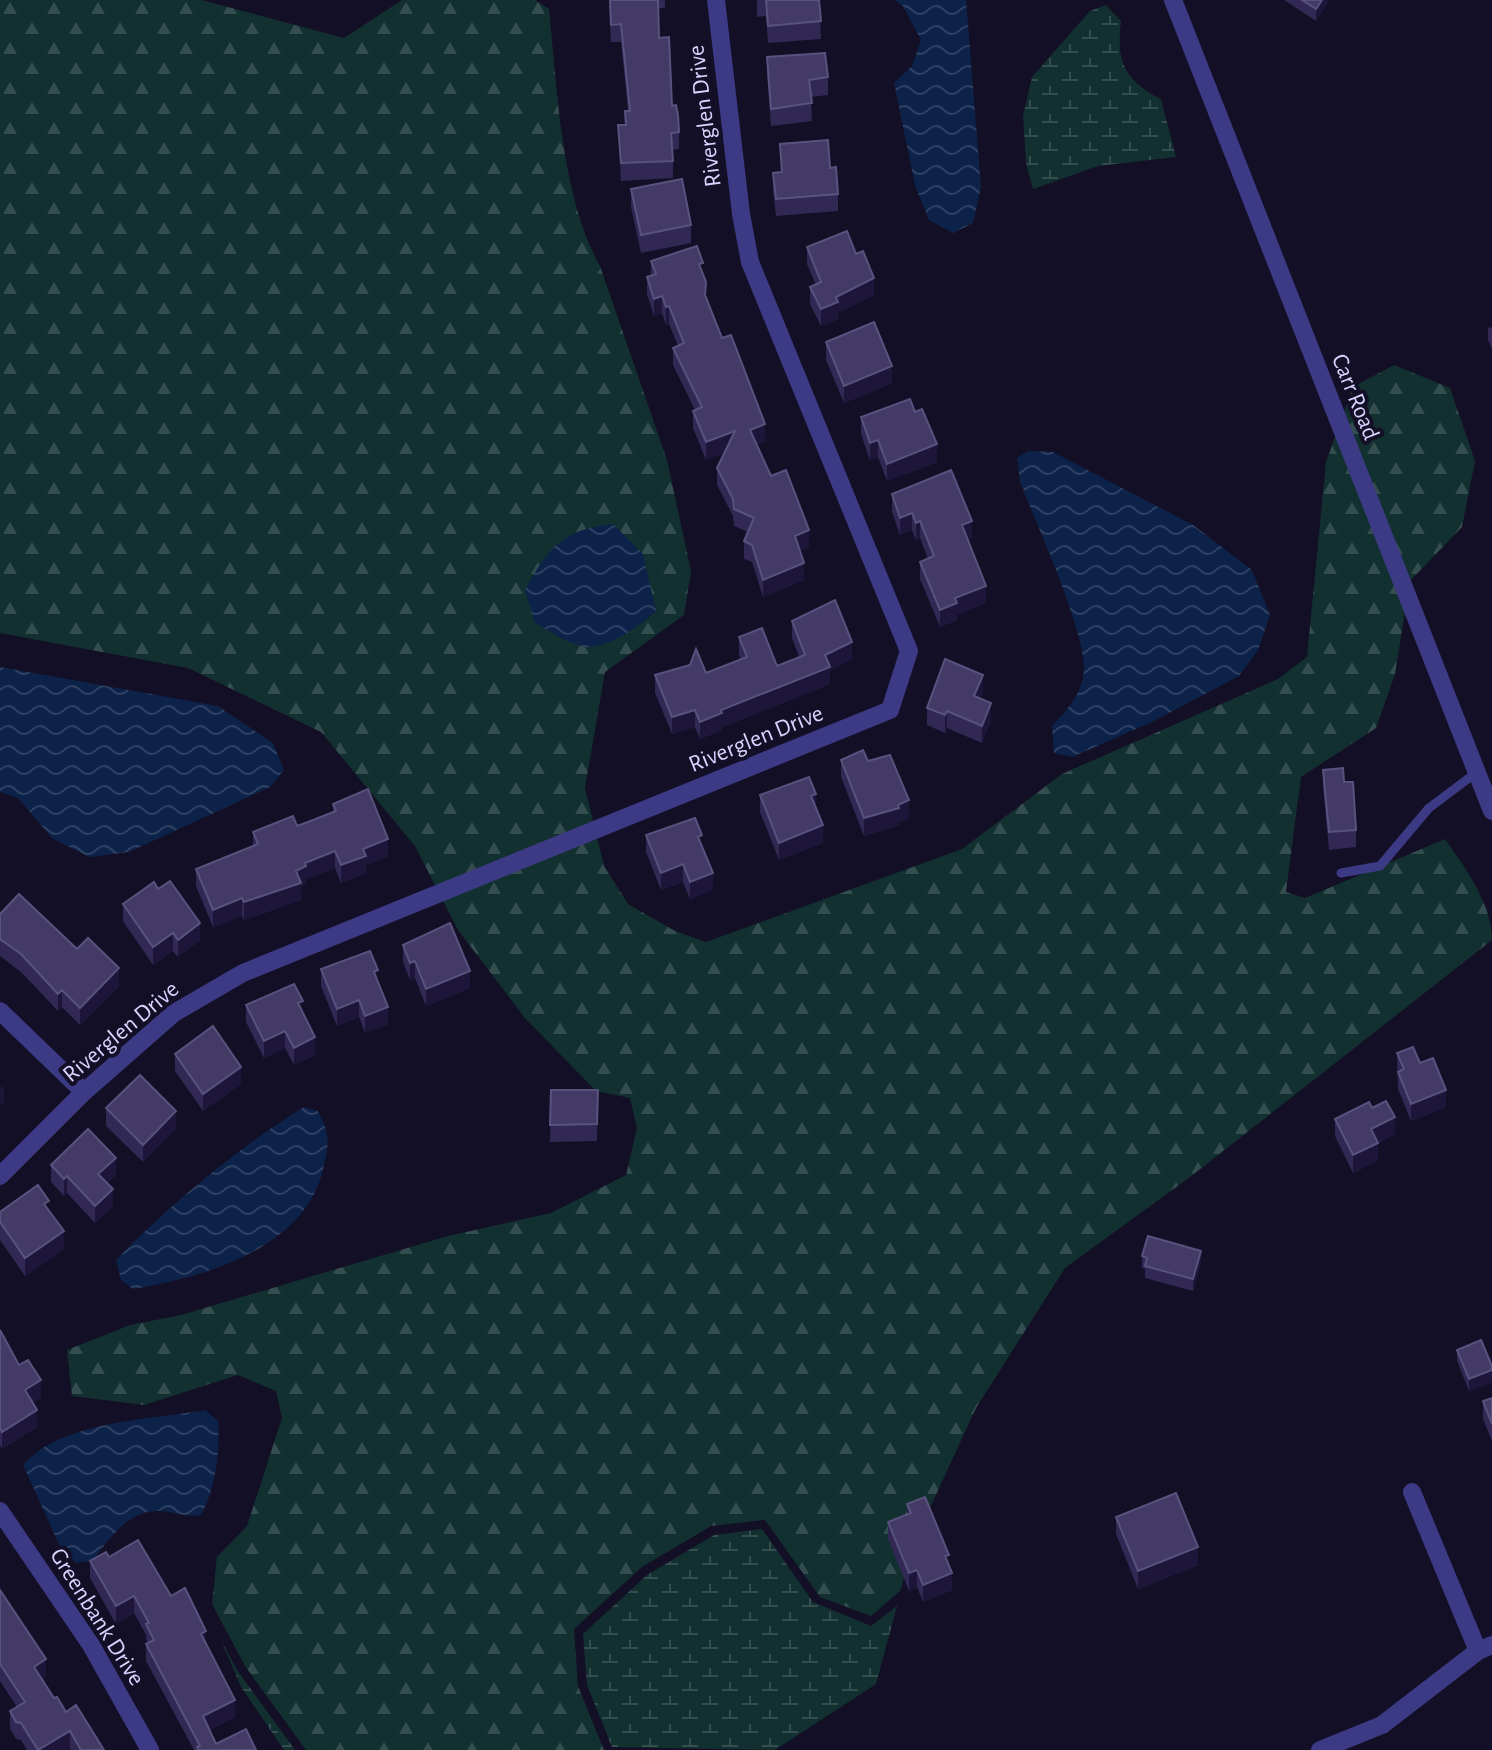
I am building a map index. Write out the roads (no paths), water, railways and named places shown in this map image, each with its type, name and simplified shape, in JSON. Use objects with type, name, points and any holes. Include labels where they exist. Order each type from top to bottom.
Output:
[{"type":"street","name":"Riverglen Drive","points":[[0,1176],[84,1092],[174,1013],[243,973],[890,710],[909,651],[750,262],[741,214],[716,0]]},
{"type":"street","name":"Carr Road","points":[[1173,0],[1492,811]]},
{"type":"street","points":[[0,1011],[84,1092]]},
{"type":"street","points":[[1320,1750],[1382,1725],[1485,1648],[1412,1492]]},
{"type":"street","name":"Greenbank Drive","points":[[0,1511],[91,1645],[150,1750]]},
{"type":"lane","points":[[1341,873],[1380,866],[1429,808],[1477,772]]},
{"type":"water","points":[[895,0],[966,0],[981,187],[973,223],[953,233],[929,220],[915,185],[894,83],[912,66],[921,40],[903,6]]},
{"type":"water","points":[[1028,451],[1053,452],[1193,525],[1252,570],[1270,615],[1258,650],[1239,676],[1152,722],[1072,757],[1054,753],[1052,726],[1081,686],[1084,669],[1082,651],[1068,603],[1020,482],[1017,458]]},
{"type":"water","points":[[613,524],[643,554],[656,611],[616,639],[597,646],[581,646],[535,623],[525,590],[541,563],[559,543],[581,531]]},
{"type":"water","points":[[0,667],[218,706],[273,743],[284,770],[270,787],[129,852],[89,857],[52,838],[18,798],[0,792]]},
{"type":"water","points":[[304,1107],[318,1111],[327,1134],[327,1146],[323,1170],[312,1197],[295,1220],[247,1255],[189,1277],[133,1289],[121,1280],[116,1260],[137,1239],[229,1159]]},
{"type":"water","points":[[205,1410],[218,1421],[218,1445],[216,1470],[201,1515],[156,1511],[136,1516],[119,1528],[92,1561],[76,1563],[62,1551],[23,1465],[39,1450],[83,1431]]}]
